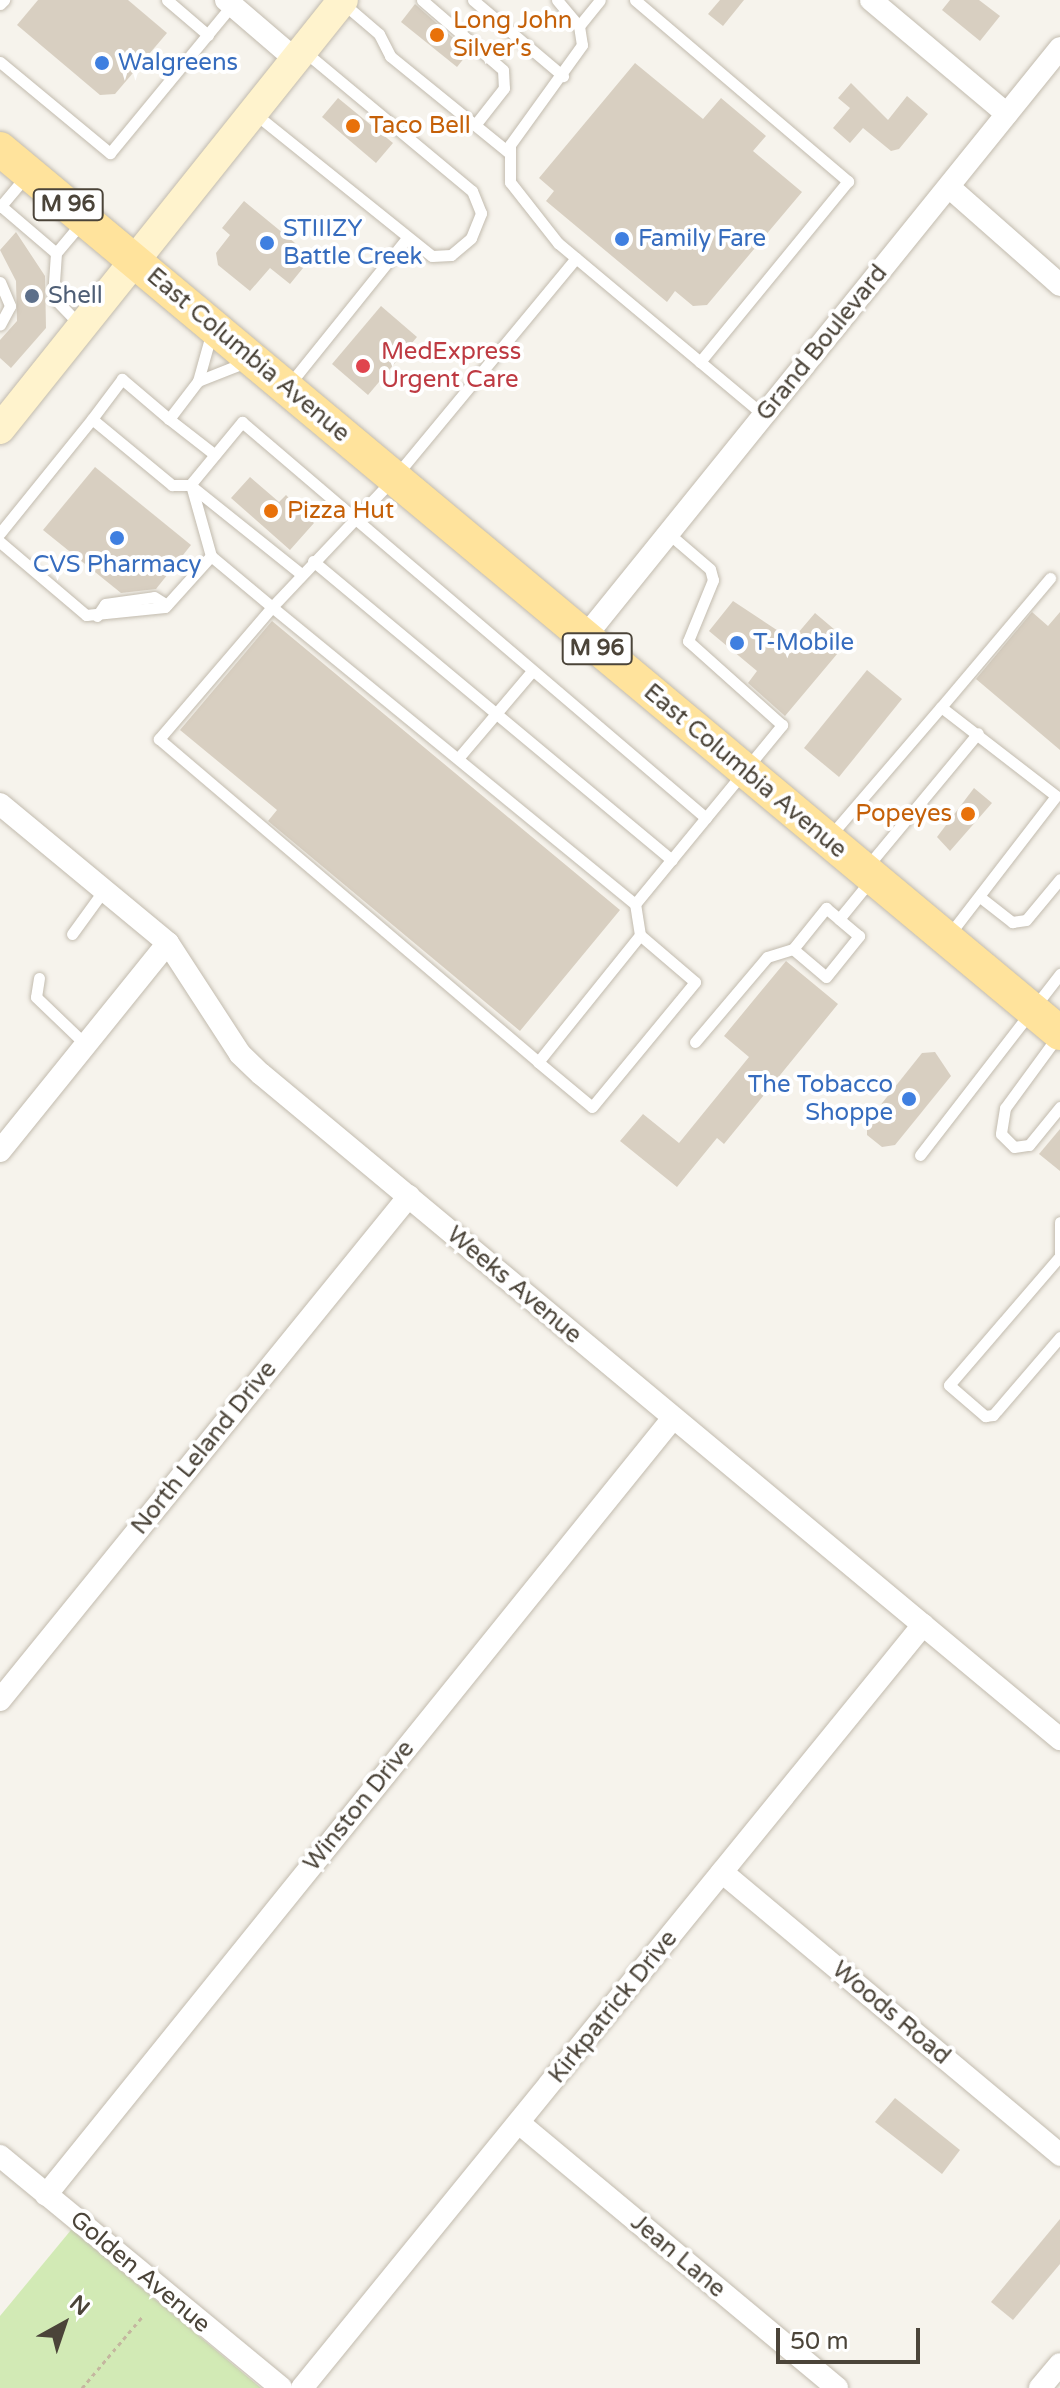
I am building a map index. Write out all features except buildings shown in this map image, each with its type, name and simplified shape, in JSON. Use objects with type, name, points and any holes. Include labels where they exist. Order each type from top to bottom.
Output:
[{"type":"main road","points":[[6,410],[83,328],[342,1]]},
{"type":"main road","name":"M 96","points":[[0,149],[137,261]]},
{"type":"main road","name":"East Columbia Avenue","points":[[137,261],[1051,1026]]},
{"type":"street","points":[[871,0],[1007,114]]},
{"type":"street","points":[[229,3],[300,55]]},
{"type":"street","name":"Grand Boulevard","points":[[584,638],[1060,48]]},
{"type":"street","points":[[949,187],[1060,285]]},
{"type":"street","name":"Weeks Avenue","points":[[0,804],[168,943],[240,1054],[1060,1739]]},
{"type":"street","points":[[0,1151],[168,943]]},
{"type":"street","name":"North Leland Drive","points":[[0,1700],[409,1196]]},
{"type":"street","name":"Winston Drive","points":[[46,2195],[673,1418]]},
{"type":"street","name":"Kirkpatrick Drive","points":[[302,2388],[923,1625]]},
{"type":"street","name":"Woods Road","points":[[722,1872],[1060,2155]]},
{"type":"street","name":"Jean Lane","points":[[519,2123],[837,2388]]},
{"type":"street","name":"Golden Avenue","points":[[0,2156],[281,2388]]},
{"type":"lane","points":[[167,0],[208,35]]},
{"type":"lane","points":[[422,0],[503,70],[504,88],[475,125]]},
{"type":"lane","points":[[557,0],[579,26],[582,45],[508,152],[510,182],[530,215],[576,258],[764,415]]},
{"type":"lane","points":[[579,26],[600,0]]},
{"type":"lane","points":[[635,0],[848,181],[700,362]]},
{"type":"lane","points":[[342,1],[372,26],[390,56],[508,152]]},
{"type":"lane","points":[[0,62],[110,153],[208,35],[229,3]]},
{"type":"lane","points":[[482,3],[563,76]]},
{"type":"lane","points":[[254,113],[432,256],[451,255],[479,226],[478,200],[300,55]]},
{"type":"lane","points":[[29,173],[1,207],[56,253]]},
{"type":"lane","points":[[83,328],[53,297],[56,253],[84,218]]},
{"type":"lane","points":[[287,388],[408,237]]},
{"type":"lane","points":[[190,485],[211,556],[272,607],[460,756],[635,904],[640,935],[695,982],[592,1107],[159,739],[272,607],[300,573],[350,517],[394,478],[576,258]]},
{"type":"lane","points":[[0,282],[10,306],[0,325]]},
{"type":"lane","points":[[169,419],[198,381],[214,326]]},
{"type":"lane","points":[[198,381],[253,359]]},
{"type":"lane","points":[[0,533],[122,379],[215,455]]},
{"type":"lane","points":[[92,419],[172,485],[190,485],[300,573]]},
{"type":"lane","points":[[190,485],[242,422],[706,818]]},
{"type":"lane","points":[[635,904],[782,725],[688,641],[713,580],[710,569],[668,533]]},
{"type":"lane","points":[[0,542],[97,616],[167,605],[211,556]]},
{"type":"lane","points":[[313,561],[672,860]]},
{"type":"lane","points":[[827,839],[1050,578]]},
{"type":"lane","points":[[460,756],[532,671]]},
{"type":"lane","points":[[941,707],[1059,798],[946,939]]},
{"type":"lane","points":[[839,919],[869,874],[978,733]]},
{"type":"lane","points":[[980,897],[1012,922],[1026,920],[1060,879]]},
{"type":"lane","points":[[72,934],[104,890]]},
{"type":"lane","points":[[695,1042],[767,957],[793,949],[826,908],[859,936],[826,977],[793,949]]},
{"type":"lane","points":[[538,1062],[640,935]]},
{"type":"lane","points":[[1060,974],[1051,1026],[1005,1108],[1001,1134],[1014,1147],[1029,1145],[1060,1107]]},
{"type":"lane","points":[[39,978],[36,997],[86,1045]]},
{"type":"lane","points":[[920,1155],[1051,1026]]},
{"type":"lane","points":[[1060,1222],[1060,1254],[949,1385],[989,1416],[1060,1337]]},
{"type":"path","points":[[82,2388],[142,2317]]},
{"type":"green space","points":[[71,2230],[261,2388],[0,2388],[0,2316]]},
{"type":"place","name":"Long John Silver's","points":[[437,35]]},
{"type":"place","name":"Walgreens","points":[[102,63]]},
{"type":"place","name":"Taco Bell","points":[[353,126]]},
{"type":"place","name":"Family Fare","points":[[622,239]]},
{"type":"place","name":"STIIIZY Battle Creek","points":[[267,243]]},
{"type":"place","name":"Shell","points":[[32,296]]},
{"type":"place","name":"MedExpress Urgent Care","points":[[363,366]]},
{"type":"place","name":"Pizza Hut","points":[[271,511]]},
{"type":"place","name":"CVS Pharmacy","points":[[117,538]]},
{"type":"place","name":"T-Mobile","points":[[737,643]]},
{"type":"place","name":"Popeyes","points":[[968,814]]},
{"type":"place","name":"The Tobacco Shoppe","points":[[909,1099]]}]
